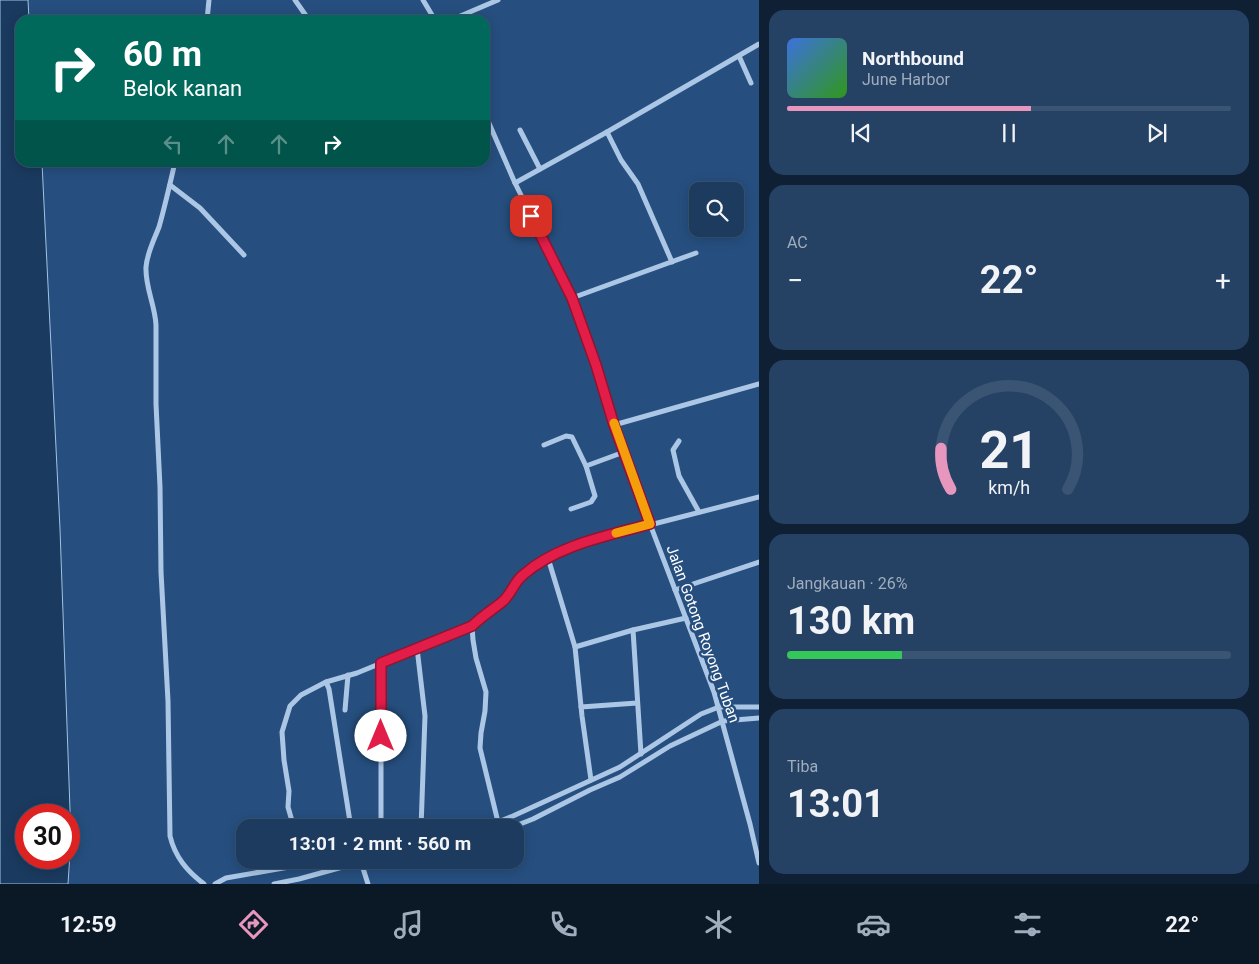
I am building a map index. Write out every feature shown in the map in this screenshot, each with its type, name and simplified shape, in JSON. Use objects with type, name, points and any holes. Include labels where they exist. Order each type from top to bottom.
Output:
[{"type":"street","points":[[208,15],[209,0]]},
{"type":"street","points":[[296,0],[306,15]]},
{"type":"street","points":[[423,0],[433,15]]},
{"type":"street","points":[[463,15],[498,0]]},
{"type":"street","points":[[515,183],[759,44]]},
{"type":"street","points":[[739,56],[751,83]]},
{"type":"street","name":"Jalan Gotong Royong Tuban","points":[[490,126],[515,183],[572,298],[596,365],[614,425],[723,720],[759,863]]},
{"type":"street","points":[[520,130],[540,169]]},
{"type":"street","points":[[607,132],[638,184],[672,262]]},
{"type":"street","points":[[174,167],[146,267],[156,325],[156,404],[160,487],[161,572],[168,701],[170,836],[178,859],[204,884]]},
{"type":"street","points":[[170,185],[200,208],[244,255]]},
{"type":"street","points":[[572,298],[696,253]]},
{"type":"street","points":[[614,425],[759,384]]},
{"type":"street","points":[[544,445],[566,436],[572,437],[586,466],[595,496],[591,502],[571,509]]},
{"type":"street","points":[[679,441],[673,450],[679,476],[699,512]]},
{"type":"street","points":[[586,466],[624,452]]},
{"type":"street","points":[[291,819],[288,807],[290,791],[284,760],[282,732],[290,706],[302,695],[326,682],[348,676],[472,626],[503,601],[521,576],[538,563],[563,550],[598,538],[759,497]]},
{"type":"street","points":[[548,558],[575,647],[591,780]]},
{"type":"street","points":[[675,590],[759,562]]},
{"type":"street","points":[[575,647],[633,630],[686,618]]},
{"type":"street","points":[[472,626],[472,640],[486,692],[480,748],[497,819]]},
{"type":"street","points":[[633,630],[641,754]]},
{"type":"street","points":[[417,648],[425,716],[421,819]]},
{"type":"street","points":[[381,663],[382,819]]},
{"type":"street","points":[[345,710],[348,676]]},
{"type":"street","points":[[326,682],[329,689],[350,819]]},
{"type":"street","points":[[581,707],[637,703]]},
{"type":"street","points":[[505,819],[620,768],[701,714],[719,708],[759,707]]},
{"type":"street","points":[[524,823],[620,777],[670,746],[723,720],[759,718]]},
{"type":"street","points":[[215,884],[226,878],[271,869]]},
{"type":"street","points":[[274,884],[299,882],[339,869]]},
{"type":"street","points":[[363,869],[368,884]]},
{"type":"water","points":[[0,0],[28,0],[29,15],[15,15],[15,167],[42,167],[60,529],[70,804],[15,804],[15,869],[69,869],[68,884],[0,884]]},
{"type":"slow traffic","points":[[614,423],[650,524],[616,533]]},
{"type":"route","points":[[381,736],[381,663],[472,626],[503,601],[521,576],[538,563],[563,550],[650,524],[614,425],[596,365],[572,298],[531,216]]}]
